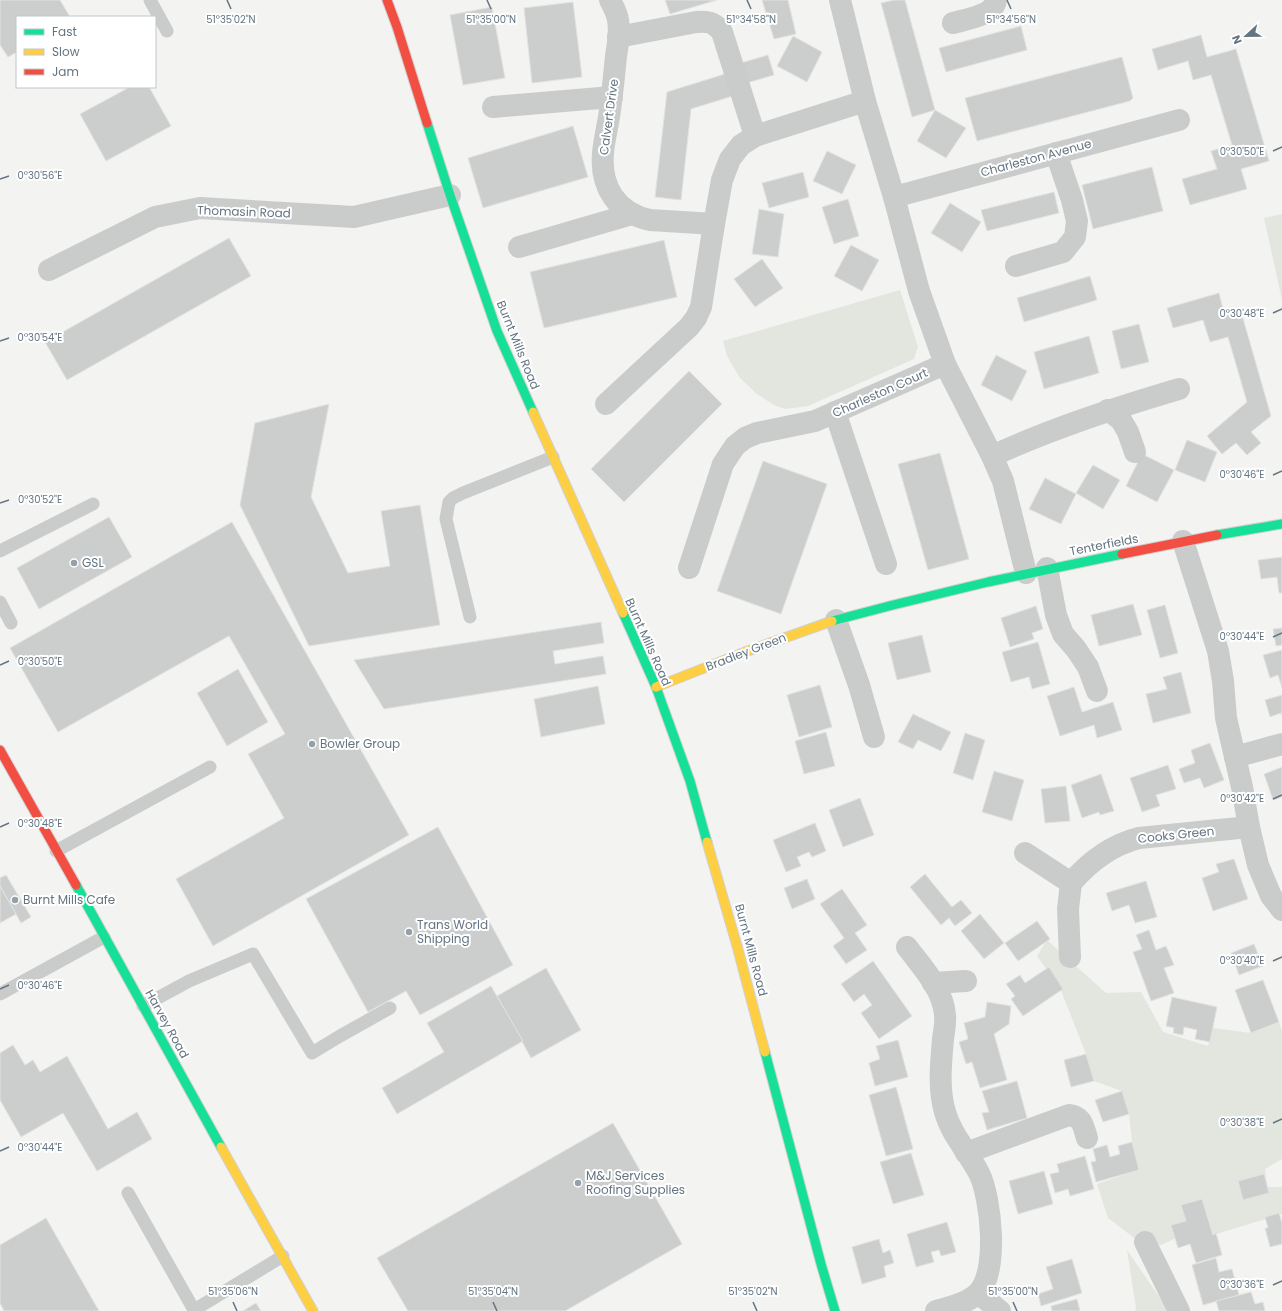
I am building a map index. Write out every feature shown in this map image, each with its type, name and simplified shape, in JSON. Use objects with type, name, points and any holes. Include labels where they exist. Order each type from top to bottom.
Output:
[{"type":"street","name":"Burnt Mills Road","points":[[387,0],[397,27],[450,195],[497,330],[656,687],[690,781],[711,852],[821,1264],[835,1311]]},
{"type":"street","name":"Calvert Drive","points":[[610,0],[618,20],[618,38],[612,97],[603,154],[603,172],[608,190],[619,205],[632,214],[650,220],[714,224]]},
{"type":"street","points":[[840,0],[865,101],[894,197],[919,291],[945,364],[992,456],[1003,481],[1026,573]]},
{"type":"street","points":[[953,23],[988,13],[995,4],[996,0]]},
{"type":"street","points":[[618,38],[696,22],[709,21],[716,25],[722,32],[755,136]]},
{"type":"street","points":[[493,107],[612,97]]},
{"type":"street","points":[[606,404],[689,327],[696,318],[701,307],[722,180],[730,159],[741,145],[755,136],[865,101]]},
{"type":"street","name":"Charleston Avenue","points":[[894,197],[1179,120]]},
{"type":"street","points":[[1016,266],[1063,252],[1075,237],[1077,221],[1072,200],[1056,153]]},
{"type":"street","name":"Thomasin Road","points":[[49,270],[155,217],[200,208],[354,217],[450,195]]},
{"type":"street","points":[[519,247],[632,214]]},
{"type":"street","name":"Charleston Court","points":[[689,568],[723,464],[735,446],[756,433],[815,421],[945,364]]},
{"type":"street","points":[[992,456],[1023,441],[1108,410],[1179,389]]},
{"type":"street","points":[[1108,410],[1121,420],[1128,432],[1134,452]]},
{"type":"street","points":[[835,412],[886,564]]},
{"type":"street","name":"Tenterfields","points":[[931,595],[1047,568],[1183,541],[1282,524]]},
{"type":"street","points":[[1183,541],[1218,651],[1223,681],[1226,718],[1258,865],[1271,896],[1282,910]]},
{"type":"street","points":[[1047,568],[1056,615],[1063,634],[1076,649],[1088,667],[1097,691]]},
{"type":"street","name":"Bradley Green","points":[[656,687],[783,638],[836,620],[931,595]]},
{"type":"street","points":[[836,620],[859,685],[874,737]]},
{"type":"street","points":[[1235,757],[1282,744]]},
{"type":"street","name":"Harvey Road","points":[[0,750],[313,1311]]},
{"type":"street","name":"Cooks Green","points":[[1071,883],[1084,867],[1109,849],[1125,841],[1139,838],[1249,827]]},
{"type":"street","points":[[1025,853],[1071,883],[1068,909],[1070,957]]},
{"type":"street","points":[[907,947],[933,983],[941,997],[946,1015],[940,1085],[945,1112],[954,1132],[979,1173],[984,1188],[990,1217],[991,1250],[986,1280],[978,1293],[953,1306],[936,1311]]},
{"type":"street","points":[[933,983],[966,981]]},
{"type":"street","points":[[966,1153],[1069,1115],[1076,1116],[1081,1122],[1087,1138]]},
{"type":"street","points":[[1145,1242],[1179,1311]]},
{"type":"street","points":[[978,1293],[1000,1311]]},
{"type":"lane","points":[[150,0],[167,31]]},
{"type":"lane","points":[[470,617],[446,519],[449,502],[453,498],[463,493],[553,457]]},
{"type":"lane","points":[[0,551],[93,504]]},
{"type":"lane","points":[[0,602],[11,623]]},
{"type":"lane","points":[[56,851],[210,767]]},
{"type":"lane","points":[[0,994],[104,936]]},
{"type":"lane","points":[[143,1006],[189,981],[253,954],[312,1053],[390,1008]]},
{"type":"lane","points":[[128,1193],[194,1310],[283,1256]]},
{"type":"shaded area","points":[[1282,214],[1282,300],[1264,218]]},
{"type":"shaded area","points":[[900,290],[918,347],[914,359],[808,406],[785,409],[774,405],[757,394],[740,378],[727,356],[723,341]]},
{"type":"shaded area","points":[[1047,940],[1106,993],[1141,992],[1163,1032],[1208,1046],[1213,1028],[1251,1033],[1279,1022],[1282,1031],[1282,1159],[1265,1169],[1267,1187],[1282,1187],[1282,1214],[1213,1235],[1202,1199],[1181,1205],[1186,1221],[1171,1225],[1176,1238],[1161,1245],[1137,1240],[1108,1218],[1097,1184],[1139,1170],[1132,1142],[1129,1114],[1122,1091],[1094,1081],[1086,1054],[1060,988],[1037,956]]},
{"type":"shaded area","points":[[1127,1250],[1169,1311],[1135,1311],[1136,1308]]},
{"type":"building","points":[[0,0],[60,0],[69,16],[16,16],[16,53],[8,57],[0,45]]},
{"type":"building","points":[[665,0],[717,0],[670,14]]},
{"type":"building","points":[[762,0],[788,0],[796,34],[774,39]]},
{"type":"building","points":[[894,0],[905,0],[935,110],[912,117],[881,3]]},
{"type":"building","points":[[573,2],[582,77],[532,83],[524,8]]},
{"type":"building","points":[[492,7],[505,78],[463,85],[450,15]]},
{"type":"building","points":[[1021,26],[1027,50],[946,72],[939,48]]},
{"type":"building","points":[[1201,35],[1207,57],[1236,49],[1269,161],[1241,169],[1247,189],[1190,205],[1182,179],[1217,169],[1211,151],[1232,145],[1211,75],[1193,80],[1188,61],[1158,70],[1152,49]]},
{"type":"building","points":[[793,36],[822,52],[807,82],[777,66]]},
{"type":"building","points":[[768,55],[774,75],[740,85],[734,65]]},
{"type":"building","points":[[1122,57],[1133,98],[1130,101],[977,141],[965,98]]},
{"type":"building","points":[[728,73],[736,95],[691,109],[681,200],[655,197],[667,92]]},
{"type":"building","points":[[128,88],[150,88],[171,126],[106,161],[80,114]]},
{"type":"building","points":[[935,110],[966,128],[946,158],[917,141]]},
{"type":"building","points":[[573,126],[588,177],[483,208],[468,158]]},
{"type":"building","points":[[827,151],[856,165],[842,194],[813,181]]},
{"type":"building","points":[[1152,167],[1163,211],[1093,229],[1082,185]]},
{"type":"building","points":[[803,172],[809,197],[769,208],[762,183]]},
{"type":"building","points":[[1054,192],[1059,213],[987,231],[981,210]]},
{"type":"building","points":[[848,199],[859,236],[834,244],[822,207]]},
{"type":"building","points":[[950,203],[981,222],[962,252],[931,233]]},
{"type":"building","points":[[759,209],[784,214],[778,257],[752,254]]},
{"type":"building","points":[[229,238],[251,276],[67,380],[45,342]]},
{"type":"building","points":[[664,240],[677,297],[544,328],[530,272]]},
{"type":"building","points":[[851,245],[879,260],[862,291],[834,276]]},
{"type":"building","points":[[762,259],[783,288],[755,307],[734,279]]},
{"type":"building","points":[[1090,276],[1097,300],[1024,322],[1017,298]]},
{"type":"building","points":[[1219,293],[1224,313],[1240,308],[1271,416],[1251,432],[1261,443],[1247,455],[1236,443],[1222,454],[1207,436],[1247,402],[1228,337],[1210,342],[1203,320],[1173,328],[1167,308]]},
{"type":"building","points":[[1139,324],[1149,362],[1121,369],[1112,331]]},
{"type":"building","points":[[1089,336],[1099,373],[1044,389],[1034,352]]},
{"type":"building","points":[[996,355],[1027,371],[1012,401],[981,385]]},
{"type":"building","points":[[689,371],[722,404],[624,502],[591,469]]},
{"type":"building","points":[[329,404],[311,497],[348,573],[390,566],[381,511],[420,505],[440,625],[309,646],[240,505],[255,423]]},
{"type":"building","points":[[1187,440],[1217,452],[1205,482],[1175,470]]},
{"type":"building","points":[[940,453],[969,559],[928,570],[898,464]]},
{"type":"building","points":[[1142,454],[1174,470],[1157,502],[1126,486]]},
{"type":"building","points":[[763,461],[827,484],[781,614],[717,591]]},
{"type":"building","points":[[1093,465],[1120,480],[1103,509],[1076,493]]},
{"type":"building","points":[[1045,478],[1076,494],[1061,524],[1029,509]]},
{"type":"building","name":"GSL","points":[[109,517],[132,557],[39,609],[17,568]]},
{"type":"building","name":"Bowler Group","points":[[232,522],[409,835],[213,946],[176,879],[284,818],[248,754],[285,734],[229,636],[58,732],[10,648]]},
{"type":"building","points":[[1282,557],[1282,593],[1279,593],[1277,577],[1261,579],[1258,560]]},
{"type":"building","points":[[1133,604],[1142,635],[1099,646],[1091,615]]},
{"type":"building","points":[[1165,605],[1178,653],[1160,658],[1147,610]]},
{"type":"building","points":[[1036,606],[1043,629],[1032,633],[1034,639],[1010,647],[1001,618]]},
{"type":"building","points":[[601,622],[604,643],[553,651],[555,664],[603,656],[606,674],[384,709],[354,660]]},
{"type":"building","points":[[1282,628],[1282,645],[1276,646],[1273,629]]},
{"type":"building","points":[[922,635],[931,672],[897,680],[888,643]]},
{"type":"building","points":[[1038,642],[1050,684],[1032,689],[1029,677],[1011,682],[1002,652]]},
{"type":"building","points":[[1282,650],[1282,688],[1278,675],[1270,678],[1263,655]]},
{"type":"building","points":[[238,669],[268,722],[227,746],[197,693]]},
{"type":"building","points":[[1181,672],[1191,713],[1153,723],[1146,694],[1167,689],[1163,677]]},
{"type":"building","points":[[820,685],[832,727],[799,737],[787,695]]},
{"type":"building","points":[[598,686],[605,724],[541,737],[534,699]]},
{"type":"building","points":[[1074,687],[1082,712],[1113,702],[1122,730],[1097,738],[1094,725],[1060,736],[1047,696]]},
{"type":"building","points":[[1282,695],[1282,716],[1281,713],[1270,717],[1265,700]]},
{"type":"building","points":[[913,714],[951,732],[941,751],[918,740],[913,749],[898,742]]},
{"type":"building","points":[[826,732],[835,766],[804,774],[795,741]]},
{"type":"building","points":[[965,733],[985,740],[973,780],[953,773]]},
{"type":"building","points":[[1210,743],[1224,780],[1204,788],[1200,778],[1184,783],[1179,769],[1195,763],[1191,750]]},
{"type":"building","points":[[1168,765],[1176,789],[1156,795],[1160,806],[1142,812],[1130,778]]},
{"type":"building","points":[[1282,767],[1282,797],[1273,800],[1264,774]]},
{"type":"building","points":[[994,771],[1024,780],[1012,821],[982,812]]},
{"type":"building","points":[[1101,774],[1114,811],[1100,815],[1099,812],[1082,818],[1071,785]]},
{"type":"building","points":[[1066,786],[1070,821],[1045,823],[1041,789]]},
{"type":"building","points":[[860,798],[874,835],[843,847],[829,810]]},
{"type":"building","points":[[815,823],[826,851],[812,857],[809,852],[797,857],[801,866],[786,872],[773,840]]},
{"type":"building","name":"Trans World Shipping","points":[[438,827],[513,965],[420,1015],[406,991],[368,1012],[306,899]]},
{"type":"building","points":[[1234,859],[1248,899],[1213,911],[1202,878],[1219,872],[1216,864]]},
{"type":"building","points":[[925,874],[952,907],[961,900],[972,913],[955,926],[949,918],[941,925],[910,887]]},
{"type":"building","name":"Burnt Mills Cafe","points":[[6,875],[31,917],[21,923],[0,886],[0,878]]},
{"type":"building","points":[[807,879],[815,899],[792,909],[784,888]]},
{"type":"building","points":[[1146,881],[1157,917],[1135,923],[1129,905],[1112,911],[1106,893]]},
{"type":"building","points":[[0,886],[16,914],[0,923]]},
{"type":"building","points":[[842,889],[867,925],[855,933],[867,950],[846,964],[833,946],[844,938],[820,904]]},
{"type":"building","points":[[980,914],[1004,943],[984,959],[961,931]]},
{"type":"building","points":[[1037,921],[1050,939],[1018,961],[1005,943]]},
{"type":"building","points":[[1149,930],[1156,950],[1166,946],[1174,965],[1164,968],[1174,993],[1151,1001],[1133,952],[1142,949],[1136,935]]},
{"type":"building","points":[[1254,944],[1263,966],[1239,975],[1231,953]]},
{"type":"building","points":[[873,961],[912,1016],[879,1039],[861,1013],[872,1005],[864,994],[854,1002],[841,984]]},
{"type":"building","points":[[1049,967],[1063,989],[1023,1016],[1011,999],[1015,996],[1006,984],[1020,975],[1025,983]]},
{"type":"building","points":[[546,968],[581,1030],[531,1058],[497,996]]},
{"type":"building","points":[[1263,980],[1279,1022],[1251,1033],[1235,990]]},
{"type":"building","points":[[491,986],[523,1041],[397,1114],[382,1088],[444,1052],[427,1023]]},
{"type":"building","points":[[1172,997],[1217,1007],[1210,1042],[1195,1039],[1197,1030],[1184,1027],[1183,1035],[1173,1033],[1174,1028],[1166,1026]]},
{"type":"building","points":[[987,1002],[1011,1006],[1009,1024],[994,1034],[1007,1080],[980,1088],[972,1062],[966,1064],[959,1042],[968,1039],[964,1023],[985,1017]]},
{"type":"building","points":[[898,1040],[908,1077],[875,1086],[869,1063],[880,1059],[876,1046]]},
{"type":"building","points":[[13,1045],[25,1065],[33,1060],[40,1072],[67,1056],[108,1129],[137,1112],[152,1139],[97,1171],[63,1113],[21,1137],[0,1100],[0,1053]]},
{"type":"building","points":[[1086,1054],[1094,1081],[1071,1087],[1064,1060]]},
{"type":"building","points":[[1017,1081],[1027,1118],[987,1130],[982,1113],[989,1112],[982,1091]]},
{"type":"building","points":[[896,1087],[913,1149],[886,1156],[869,1095]]},
{"type":"building","points":[[1122,1091],[1129,1114],[1103,1122],[1095,1100]]},
{"type":"building","name":"M&J Services Roofing Supplies","points":[[613,1123],[682,1244],[565,1311],[408,1311],[377,1258]]},
{"type":"building","points":[[1132,1142],[1139,1170],[1096,1182],[1091,1162],[1096,1161],[1093,1149],[1107,1145],[1110,1157],[1120,1154],[1118,1146]]},
{"type":"building","points":[[911,1153],[924,1195],[893,1204],[880,1162]]},
{"type":"building","points":[[1085,1156],[1094,1189],[1070,1196],[1068,1189],[1055,1193],[1050,1174],[1059,1172],[1057,1164]]},
{"type":"building","points":[[1044,1171],[1053,1204],[1018,1214],[1009,1181]]},
{"type":"building","points":[[1264,1174],[1269,1193],[1243,1200],[1238,1181]]},
{"type":"building","points":[[1202,1199],[1213,1235],[1216,1233],[1222,1255],[1196,1263],[1190,1244],[1178,1248],[1171,1225],[1186,1221],[1181,1205]]},
{"type":"building","points":[[1279,1213],[1282,1223],[1282,1244],[1270,1247],[1265,1228],[1268,1228],[1265,1217]]},
{"type":"building","points":[[46,1218],[99,1311],[4,1311],[0,1303],[0,1245]]},
{"type":"building","points":[[947,1222],[956,1252],[941,1256],[939,1250],[931,1252],[934,1262],[916,1267],[907,1234]]},
{"type":"building","points":[[879,1239],[883,1253],[890,1250],[894,1263],[884,1266],[886,1277],[862,1284],[852,1247]]},
{"type":"building","points":[[1216,1258],[1219,1272],[1232,1269],[1239,1295],[1203,1305],[1192,1265]]},
{"type":"building","points":[[1072,1259],[1082,1293],[1041,1306],[1038,1294],[1053,1289],[1046,1267]]},
{"type":"building","points":[[1251,1292],[1255,1304],[1263,1302],[1265,1311],[1219,1311],[1216,1301]]},
{"type":"building","points":[[1077,1299],[1080,1311],[1052,1311],[1051,1306]]},
{"type":"building","points":[[256,1303],[261,1311],[243,1311]]},
{"type":"traffic: fast","points":[[427,123],[497,331],[533,412]]},
{"type":"traffic: fast","points":[[1217,535],[1282,524]]},
{"type":"traffic: fast","points":[[832,621],[988,582],[1122,554]]},
{"type":"traffic: fast","points":[[623,613],[656,687],[690,781],[707,842]]},
{"type":"traffic: fast","points":[[76,885],[221,1147]]},
{"type":"traffic: fast","points":[[765,1052],[821,1264],[835,1311]]},
{"type":"traffic: slow","points":[[533,412],[623,613]]},
{"type":"traffic: slow","points":[[656,687],[745,652],[832,621]]},
{"type":"traffic: slow","points":[[707,842],[737,946],[765,1052]]},
{"type":"traffic: slow","points":[[221,1147],[313,1311]]},
{"type":"traffic: jam","points":[[387,0],[427,123]]},
{"type":"traffic: jam","points":[[1122,554],[1217,535]]},
{"type":"traffic: jam","points":[[0,750],[76,885]]},
{"type":"place","name":"GSL","points":[[74,563]]},
{"type":"place","name":"Bowler Group","points":[[312,744]]},
{"type":"place","name":"Burnt Mills Cafe","points":[[15,900]]},
{"type":"place","name":"Trans World Shipping","points":[[409,932]]},
{"type":"place","name":"M&J Services Roofing Supplies","points":[[578,1183]]}]
